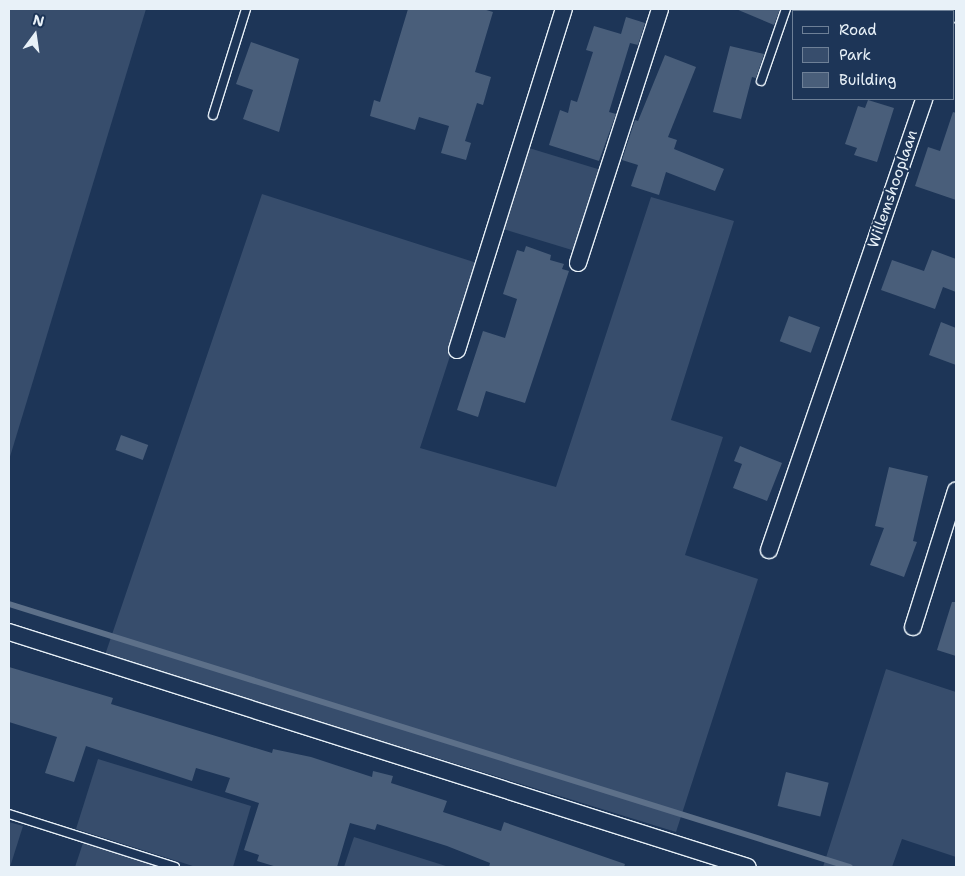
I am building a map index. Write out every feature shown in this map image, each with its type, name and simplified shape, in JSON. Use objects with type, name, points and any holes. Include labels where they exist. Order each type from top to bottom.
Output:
[{"type":"street","points":[[457,350],[564,9]]},
{"type":"street","points":[[578,263],[660,9]]},
{"type":"street","name":"Willemshooplaan","points":[[769,550],[924,100]]},
{"type":"street","points":[[913,627],[956,491]]},
{"type":"street","points":[[9,632],[748,867]]},
{"type":"lane","points":[[213,115],[246,9]]},
{"type":"lane","points":[[761,81],[786,9]]},
{"type":"lane","points":[[9,814],[175,867]]},
{"type":"green space","points":[[10,9],[146,9],[9,460],[9,12]]},
{"type":"green space","points":[[529,148],[603,171],[578,252],[504,229]]},
{"type":"green space","points":[[262,194],[480,264],[420,448],[556,487],[651,197],[734,221],[671,420],[723,437],[685,555],[758,579],[676,832],[105,655]]},
{"type":"green space","points":[[886,669],[956,692],[956,857],[902,839],[892,867],[823,867]]},
{"type":"green space","points":[[98,759],[251,806],[233,867],[196,867],[76,829]]},
{"type":"green space","points":[[9,822],[23,826],[10,867],[9,867]]},
{"type":"green space","points":[[354,837],[449,867],[344,867]]},
{"type":"green space","points":[[83,843],[158,867],[75,867]]},
{"type":"building","points":[[408,9],[483,9],[493,12],[475,72],[491,77],[483,105],[477,103],[465,141],[471,143],[466,160],[441,153],[449,126],[419,117],[415,130],[370,116],[374,100],[380,102]]},
{"type":"building","points":[[736,9],[780,9],[774,25]]},
{"type":"building","points":[[626,17],[645,23],[638,45],[630,43],[609,112],[616,114],[599,161],[549,145],[560,110],[568,113],[571,100],[577,102],[593,52],[586,50],[594,26],[621,34]]},
{"type":"building","points":[[251,42],[299,59],[279,132],[243,119],[253,90],[236,84]]},
{"type":"building","points":[[730,46],[764,54],[756,78],[752,77],[741,119],[713,112]]},
{"type":"building","points":[[665,55],[696,67],[668,137],[677,140],[674,149],[724,169],[715,191],[666,172],[659,195],[631,186],[638,165],[622,160],[635,120],[638,121]]},
{"type":"building","points":[[868,100],[894,108],[877,162],[854,155],[857,148],[845,144],[858,106],[865,108]]},
{"type":"building","points":[[953,112],[956,113],[956,200],[915,186],[928,147],[940,151]]},
{"type":"building","points":[[526,246],[551,255],[550,260],[564,264],[562,269],[569,271],[525,403],[486,391],[478,417],[457,410],[483,331],[505,338],[517,299],[503,294],[517,250],[524,252]]},
{"type":"building","points":[[932,250],[956,259],[956,292],[943,287],[935,309],[881,290],[892,260],[924,271]]},
{"type":"building","points":[[789,316],[820,327],[811,353],[780,341]]},
{"type":"building","points":[[941,322],[956,328],[956,365],[929,355]]},
{"type":"building","points":[[121,435],[148,445],[143,460],[116,450]]},
{"type":"building","points":[[740,446],[782,463],[767,501],[733,488],[742,464],[734,461]]},
{"type":"building","points":[[889,467],[928,476],[913,541],[917,542],[904,577],[870,565],[884,528],[875,526]]},
{"type":"building","points":[[952,602],[956,602],[956,656],[937,650]]},
{"type":"building","points":[[9,667],[113,698],[111,704],[272,753],[273,749],[311,757],[372,777],[373,771],[393,776],[391,783],[447,801],[443,812],[501,831],[504,822],[625,864],[624,867],[489,867],[490,863],[447,846],[377,824],[375,830],[350,823],[337,867],[277,867],[257,861],[259,855],[244,850],[259,803],[225,792],[230,778],[196,768],[192,781],[86,746],[74,782],[45,773],[57,737],[9,722]]},
{"type":"building","points":[[786,772],[829,783],[820,817],[778,806]]},
{"type":"waterway","points":[[9,604],[850,867]]}]
